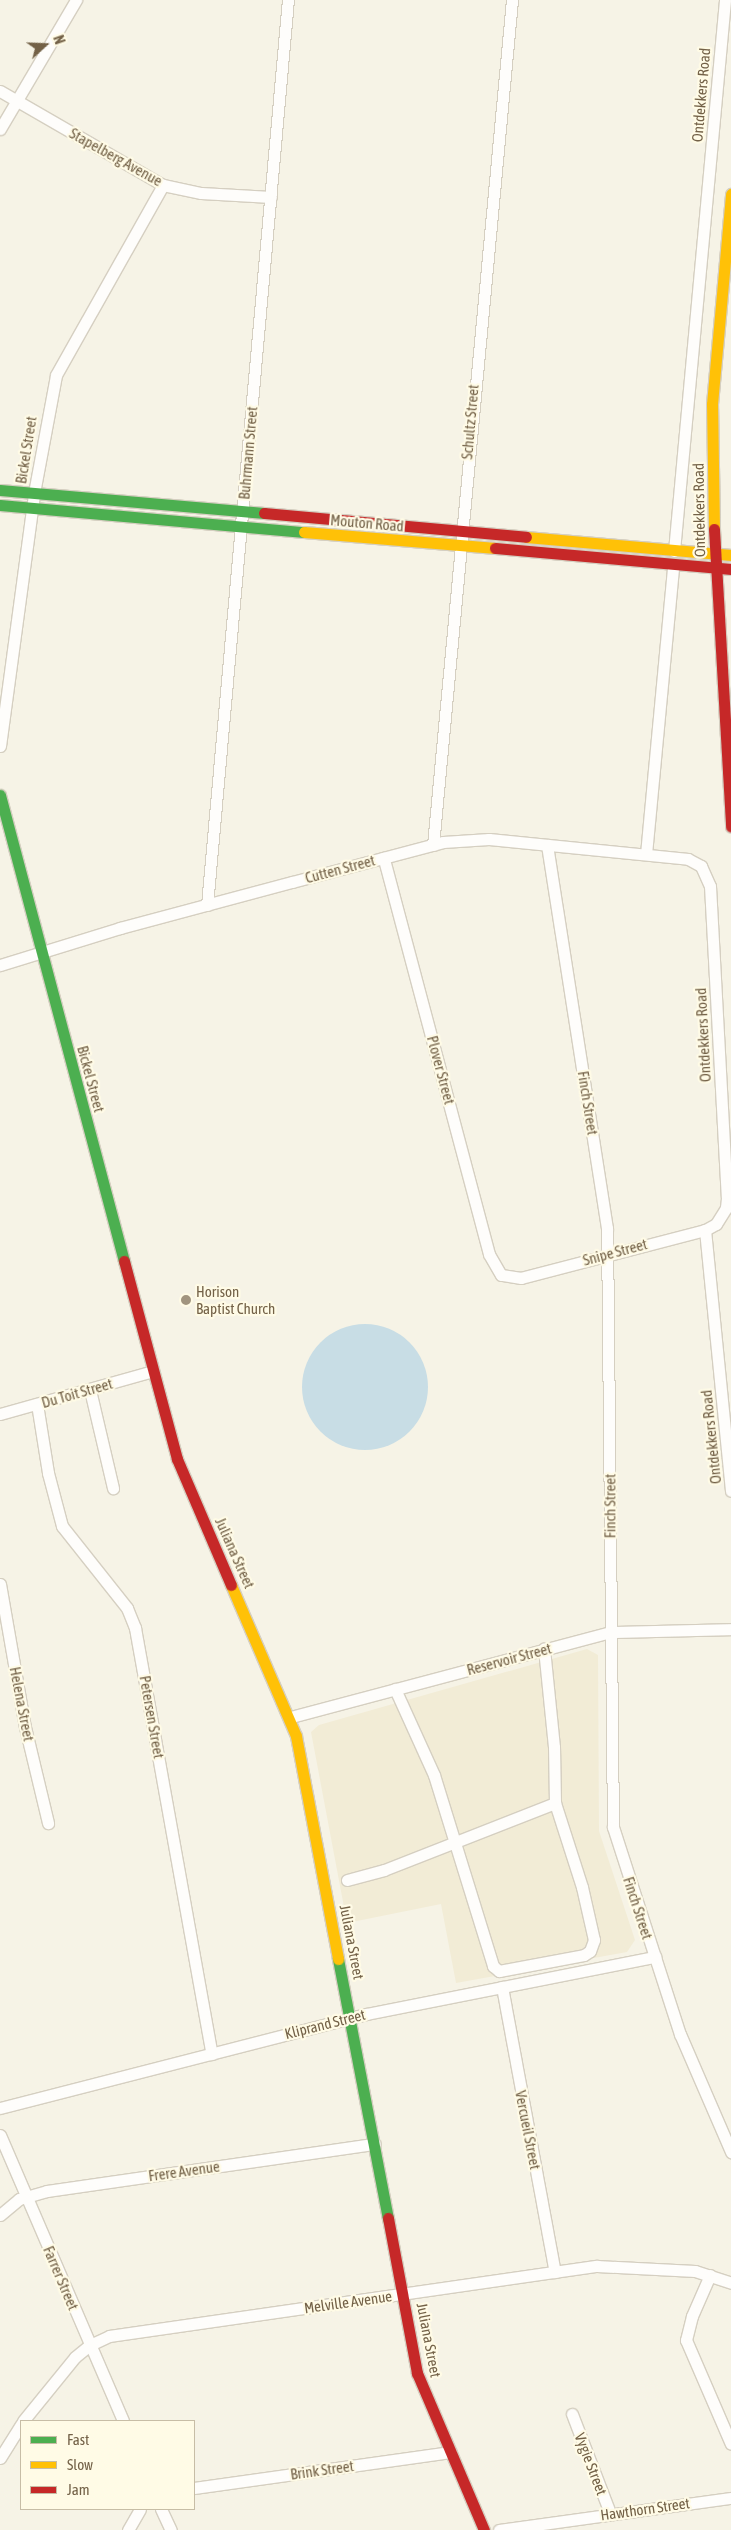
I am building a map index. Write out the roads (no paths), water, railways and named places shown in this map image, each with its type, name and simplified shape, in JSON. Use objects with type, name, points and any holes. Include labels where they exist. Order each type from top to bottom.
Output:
[{"type":"main road","name":"Ontdekkers Road","points":[[731,194],[712,404],[714,554],[731,826]]},
{"type":"main road","name":"Mouton Road","points":[[0,490],[461,532],[586,540],[674,551],[731,555]]},
{"type":"main road","name":"Mouton Road","points":[[0,505],[731,570]]},
{"type":"main road","name":"Bickel Street","points":[[0,795],[43,951],[153,1371]]},
{"type":"main road","name":"Juliana Street","points":[[153,1371],[183,1474],[291,1717],[304,1772],[405,2293],[417,2373],[484,2530]]},
{"type":"street","points":[[0,129],[76,0]]},
{"type":"street","name":"Buhrmann Street","points":[[207,905],[288,0]]},
{"type":"street","name":"Schultz Street","points":[[433,845],[459,547],[512,0]]},
{"type":"street","name":"Ontdekkers Road","points":[[674,551],[725,0]]},
{"type":"street","name":"Stapelberg Avenue","points":[[0,91],[163,185],[201,193],[271,197]]},
{"type":"street","name":"Bickel Street","points":[[0,746],[34,493],[56,375],[163,185]]},
{"type":"street","name":"Ontdekkers Road","points":[[646,854],[673,566]]},
{"type":"street","name":"Cutten Street","points":[[0,965],[207,905],[433,845],[489,839],[688,859]]},
{"type":"street","name":"Finch Street","points":[[547,845],[605,1217],[608,1255],[613,1827],[680,2034],[731,2152]]},
{"type":"street","name":"Plover Street","points":[[384,858],[489,1254],[495,1267],[506,1278]]},
{"type":"street","name":"Ontdekkers Road","points":[[688,859],[701,866],[710,886],[727,1198],[720,1219]]},
{"type":"street","name":"Snipe Street","points":[[506,1278],[521,1278],[705,1230],[720,1219]]},
{"type":"street","name":"Ontdekkers Road","points":[[705,1230],[731,1491]]},
{"type":"street","name":"Du Toit Street","points":[[0,1414],[153,1371]]},
{"type":"street","points":[[90,1390],[113,1488]]},
{"type":"street","name":"Petersen Street","points":[[37,1404],[48,1474],[62,1526],[127,1608],[135,1628],[212,2054]]},
{"type":"street","name":"Helena Street","points":[[0,1584],[25,1727],[48,1823]]},
{"type":"street","name":"Reservoir Street","points":[[291,1717],[610,1632],[731,1629]]},
{"type":"street","points":[[395,1689],[434,1775],[453,1844],[478,1912],[493,1966],[499,1971],[584,1955],[590,1951],[594,1940],[582,1887],[555,1803],[554,1747],[544,1649]]},
{"type":"street","points":[[347,1880],[384,1870],[555,1803]]},
{"type":"street","name":"Kliprand Street","points":[[0,2108],[351,2018],[654,1957]]},
{"type":"street","name":"Vercueil Street","points":[[502,1987],[555,2272]]},
{"type":"street","name":"Farrer Street","points":[[0,2135],[124,2420]]},
{"type":"street","name":"Frere Avenue","points":[[0,2215],[26,2196],[375,2144]]},
{"type":"street","name":"Melville Avenue","points":[[24,2420],[63,2370],[90,2345],[126,2333],[555,2272],[620,2266],[695,2271],[731,2284]]},
{"type":"street","points":[[710,2275],[692,2316],[686,2340],[731,2444]]},
{"type":"street","name":"Vygie Street","points":[[572,2414],[610,2513]]},
{"type":"street","name":"Melville Avenue","points":[[0,2458],[20,2425]]},
{"type":"street","name":"Brink Street","points":[[195,2488],[450,2452]]},
{"type":"street","name":"Hawthorn Street","points":[[499,2530],[610,2513],[731,2498]]},
{"type":"street","points":[[128,2530],[139,2510]]},
{"type":"street","points":[[162,2510],[170,2530]]},
{"type":"water","points":[[365,1324],[389,1329],[410,1342],[423,1363],[428,1387],[423,1411],[410,1432],[389,1445],[365,1450],[341,1445],[320,1432],[307,1411],[302,1387],[307,1363],[320,1342],[341,1329]]},
{"type":"place","name":"Horison Baptist Church","points":[[186,1300]]}]
